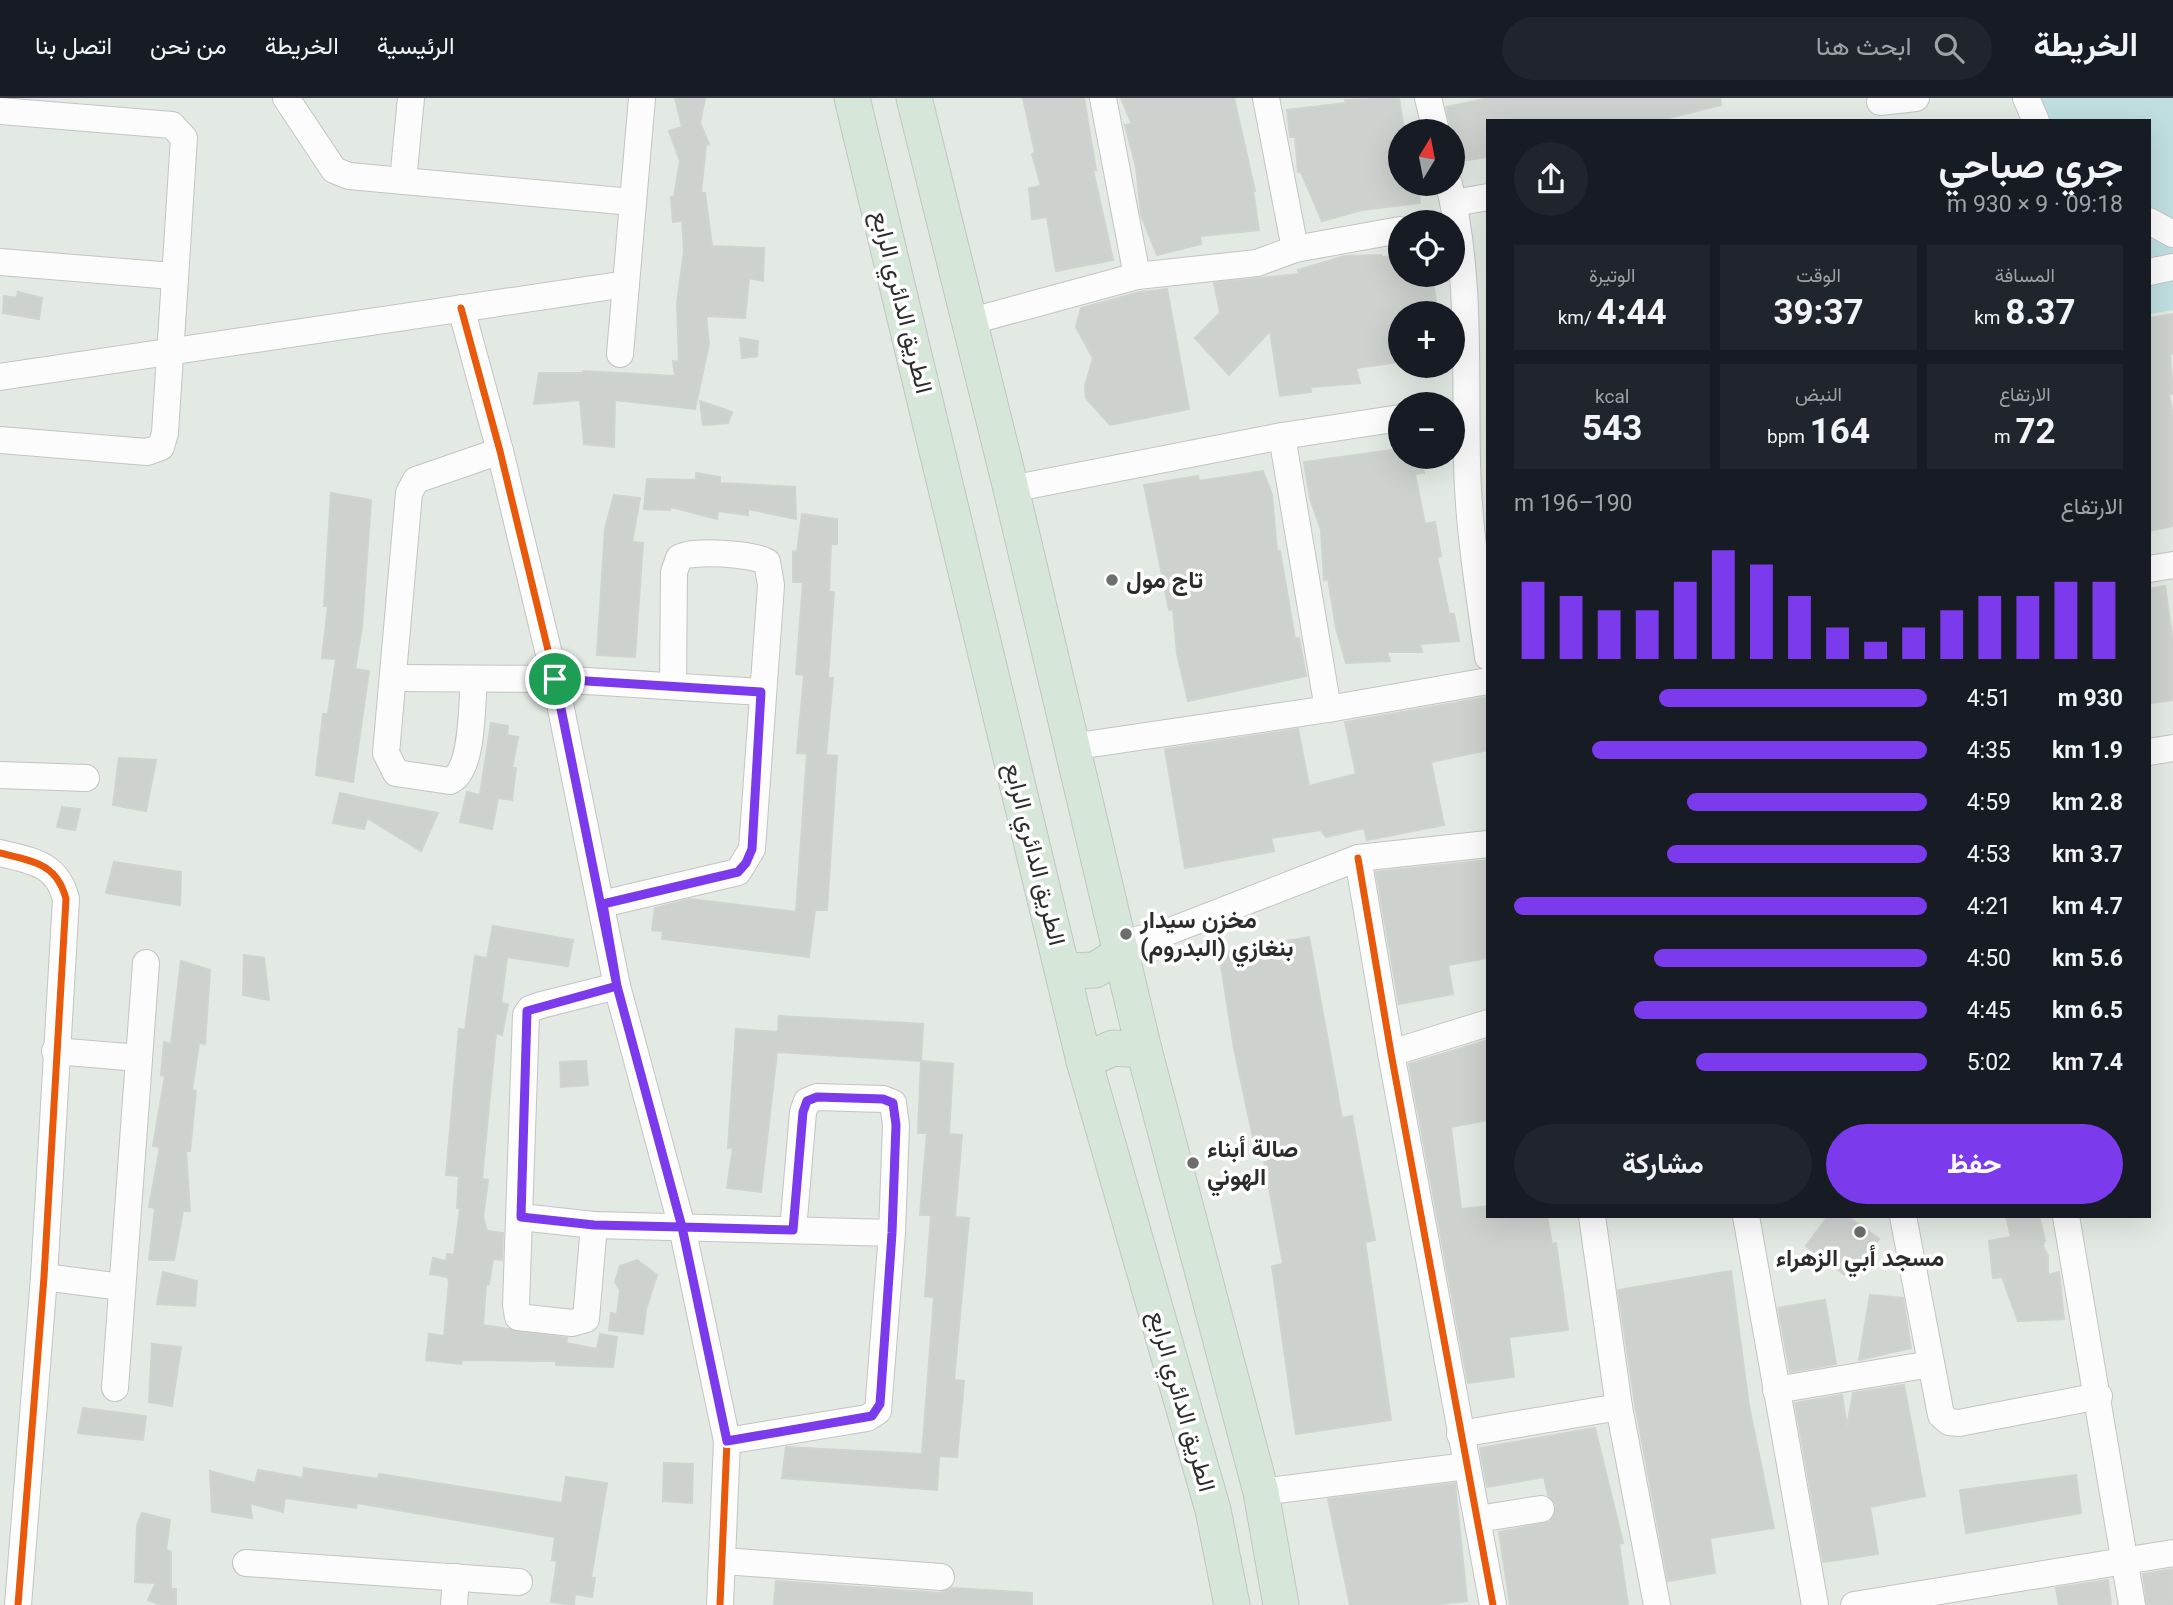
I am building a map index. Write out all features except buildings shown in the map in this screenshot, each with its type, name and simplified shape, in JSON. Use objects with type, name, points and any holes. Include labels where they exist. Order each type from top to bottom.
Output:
[{"type":"main road","name":"الطريق الدائري الرابع","points":[[852,98],[1084,1061],[1213,1510],[1232,1605]]},
{"type":"main road","name":"الطريق الدائري الرابع","points":[[914,98],[1011,489],[1144,1050],[1261,1492],[1281,1605]]},
{"type":"main road","points":[[1063,971],[1096,970],[1121,948]]},
{"type":"main road","points":[[1084,1061],[1113,1048],[1144,1050]]},
{"type":"street","points":[[286,98],[334,170],[349,176],[632,202]]},
{"type":"street","points":[[403,181],[411,98]]},
{"type":"street","points":[[620,354],[642,98]]},
{"type":"street","points":[[1102,98],[1137,276]]},
{"type":"street","points":[[1265,98],[1295,249]]},
{"type":"street","points":[[1428,98],[1433,119]]},
{"type":"street","points":[[1881,107],[1916,98]]},
{"type":"street","points":[[0,111],[172,125],[181,131],[184,138],[173,276],[165,433],[161,447],[155,450],[0,440]]},
{"type":"street","points":[[1465,393],[1478,352],[1451,207],[1486,198]]},
{"type":"street","points":[[2151,221],[2173,234]]},
{"type":"street","points":[[968,322],[1137,276],[1257,263],[1295,249],[1388,232]]},
{"type":"street","points":[[0,261],[173,276]]},
{"type":"street","points":[[2151,272],[2173,267]]},
{"type":"street","points":[[0,377],[626,284]]},
{"type":"street","points":[[461,309],[500,451],[555,679],[603,904],[617,986],[682,1227],[727,1441],[724,1561],[720,1605]]},
{"type":"street","points":[[1011,489],[1282,436],[1388,420]]},
{"type":"street","points":[[1282,436],[1328,709]]},
{"type":"street","points":[[1465,438],[1479,518],[1486,626]]},
{"type":"street","points":[[474,681],[463,769],[450,781],[396,773],[391,768],[386,753],[412,486],[416,480],[500,451]]},
{"type":"street","points":[[603,904],[743,868],[752,849],[770,568],[763,559],[689,553],[676,564],[673,685]]},
{"type":"street","points":[[2151,569],[2173,565]]},
{"type":"street","points":[[394,678],[474,681],[555,679],[761,692]]},
{"type":"street","points":[[1072,747],[1328,709],[1486,681]]},
{"type":"street","points":[[0,775],[86,778]]},
{"type":"street","points":[[1121,948],[1358,858],[1486,844]]},
{"type":"street","points":[[0,853],[46,867],[58,877],[65,899],[44,1277],[18,1605]]},
{"type":"street","points":[[1358,858],[1391,1053],[1493,1605]]},
{"type":"street","points":[[115,1388],[146,963]]},
{"type":"street","points":[[594,1225],[586,1319],[572,1323],[519,1317],[516,1310],[527,1011],[617,986]]},
{"type":"street","points":[[1391,1053],[1486,1024]]},
{"type":"street","points":[[55,1051],[139,1058]]},
{"type":"street","points":[[727,1441],[867,1419],[878,1411],[892,1233],[893,1103],[883,1099],[817,1097],[807,1101],[803,1112],[793,1230]]},
{"type":"street","points":[[521,1217],[594,1225],[892,1233]]},
{"type":"street","points":[[1592,1218],[1619,1407],[1657,1605]]},
{"type":"street","points":[[1746,1218],[1815,1605]]},
{"type":"street","points":[[1903,1218],[1941,1415],[1949,1422],[2099,1396]]},
{"type":"street","points":[[2066,1218],[2099,1396],[2132,1605]]},
{"type":"street","points":[[44,1277],[122,1287]]},
{"type":"street","points":[[1776,1391],[1931,1364]]},
{"type":"street","points":[[1460,1434],[1619,1407]]},
{"type":"street","points":[[1261,1492],[1468,1466]]},
{"type":"street","points":[[1478,1519],[1541,1509]]},
{"type":"street","points":[[1854,1605],[2173,1553]]},
{"type":"street","points":[[724,1561],[941,1577]]},
{"type":"street","points":[[246,1563],[519,1582]]},
{"type":"street","points":[[454,1605],[456,1577]]},
{"type":"shaded area","points":[[2029,98],[2173,98],[2173,310],[2151,314],[2151,119],[2037,119]]},
{"type":"cycle path","points":[[461,308],[500,451],[555,679],[617,986],[682,1227],[727,1441],[720,1605]]},
{"type":"cycle path","points":[[0,853],[33,862],[50,871],[62,887],[66,899],[44,1277],[18,1605]]},
{"type":"cycle path","points":[[1358,858],[1391,1053],[1493,1605]]},
{"type":"place","name":"تاج مول","points":[[1112,580]]},
{"type":"place","name":"مخزن سيدار بنغازي (البدروم)","points":[[1126,934]]},
{"type":"place","name":"صالة أبناء الهوني","points":[[1193,1163]]},
{"type":"place","name":"مسجد أبي الزهراء","points":[[1860,1232]]},
{"type":"route","points":[[555,679],[603,904],[617,986],[682,1227],[793,1230],[803,1112],[807,1101],[817,1097],[883,1099],[893,1103],[896,1125],[892,1233],[880,1404],[878,1411],[867,1419],[727,1441],[682,1227],[594,1225],[521,1217],[527,1011],[617,986],[603,904],[738,872],[743,868],[752,849],[761,692],[555,679]]}]
